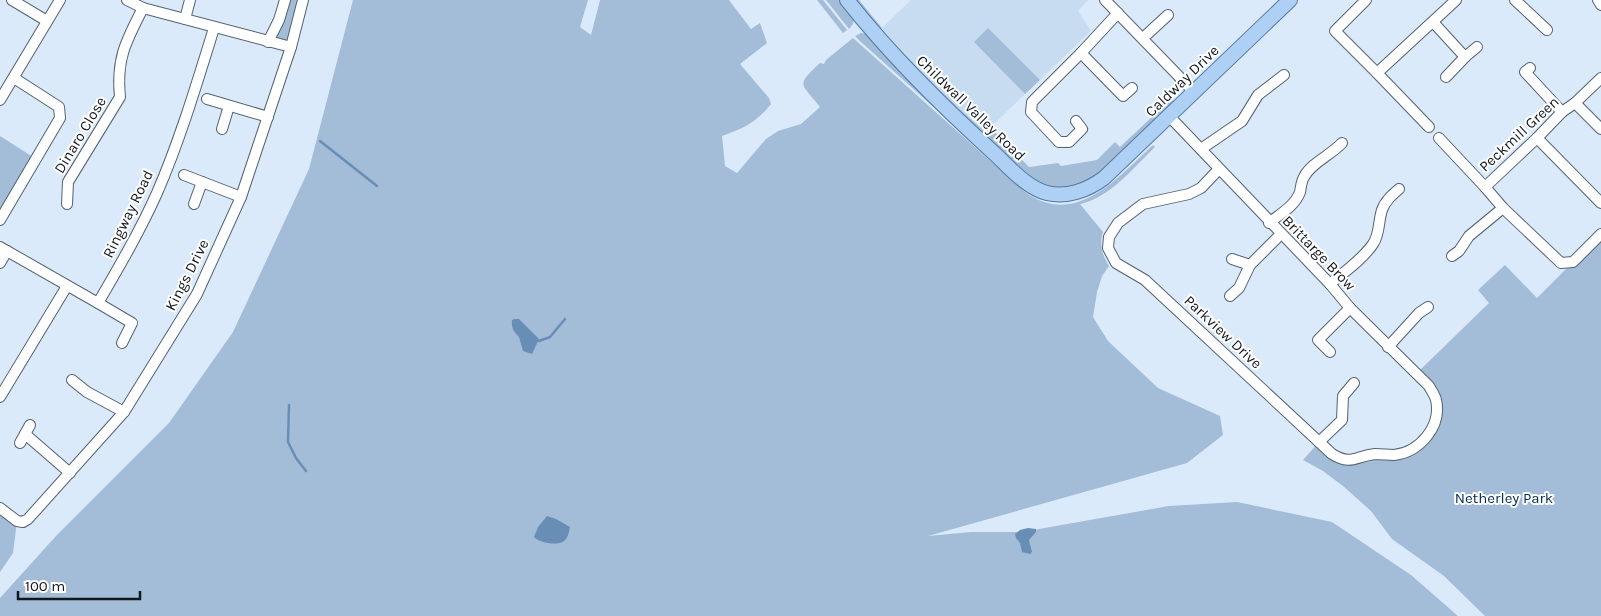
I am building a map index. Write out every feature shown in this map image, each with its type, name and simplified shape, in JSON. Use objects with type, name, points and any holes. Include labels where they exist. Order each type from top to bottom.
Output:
[{"type":"main road","name":"Childwall Valley Road","points":[[847,0],[893,55],[924,88],[1026,182],[1038,190],[1061,194],[1075,192],[1095,185]]},
{"type":"main road","name":"Caldway Drive","points":[[1095,185],[1290,0]]},
{"type":"street","points":[[12,0],[47,22]]},
{"type":"street","points":[[0,100],[60,0]]},
{"type":"street","points":[[126,0],[143,8],[185,20],[291,47]]},
{"type":"street","points":[[185,20],[190,0]]},
{"type":"street","points":[[268,42],[279,20],[285,0]]},
{"type":"street","name":"Kings Drive","points":[[0,508],[17,521],[23,522],[28,519],[124,412],[197,294],[241,196],[291,47],[303,0]]},
{"type":"street","points":[[1105,0],[1194,92]]},
{"type":"street","points":[[1366,0],[1335,31],[1429,127]]},
{"type":"street","points":[[1377,73],[1456,0]]},
{"type":"street","points":[[1515,0],[1547,30]]},
{"type":"street","points":[[1598,0],[1601,5]]},
{"type":"street","name":"Dinaro Close","points":[[67,204],[68,182],[120,97],[113,84],[124,44],[143,8]]},
{"type":"street","points":[[1076,121],[1082,128],[1069,142],[1059,142],[1031,112],[1032,102],[1118,13]]},
{"type":"street","points":[[1143,38],[1168,14]]},
{"type":"street","points":[[1432,22],[1465,57]]},
{"type":"street","name":"Ringway Road","points":[[98,304],[128,252],[157,193],[196,87],[214,28]]},
{"type":"street","points":[[1446,77],[1477,47]]},
{"type":"street","points":[[1081,53],[1123,96],[1132,88]]},
{"type":"street","points":[[1530,68],[1525,72],[1562,112]]},
{"type":"street","points":[[1201,149],[1242,121],[1258,95],[1284,75]]},
{"type":"street","points":[[0,220],[60,118],[59,107],[14,78]]},
{"type":"street","name":"Peckmill Green","points":[[1439,138],[1485,187],[1562,112],[1575,103],[1601,78]]},
{"type":"street","points":[[207,99],[268,117]]},
{"type":"street","points":[[1575,103],[1601,129]]},
{"type":"street","points":[[222,128],[229,106]]},
{"type":"street","name":"Brittarge Brow","points":[[1169,116],[1330,284],[1350,308],[1429,386],[1436,400],[1436,415]]},
{"type":"street","points":[[1537,138],[1601,202]]},
{"type":"street","points":[[1270,223],[1292,205],[1299,194],[1303,178],[1312,167],[1342,144]]},
{"type":"street","name":"Parkview Drive","points":[[1219,169],[1201,188],[1189,194],[1143,204],[1118,224],[1109,237],[1108,248],[1116,263],[1145,280],[1332,454],[1342,460],[1353,460],[1377,454],[1394,455],[1408,451],[1421,444],[1429,434],[1436,415]]},
{"type":"street","points":[[184,175],[241,196]]},
{"type":"street","points":[[194,204],[202,182]]},
{"type":"street","points":[[1485,187],[1503,208],[1562,263],[1573,262],[1601,234]]},
{"type":"street","points":[[1330,284],[1362,257],[1374,243],[1382,210],[1388,198],[1399,190]]},
{"type":"street","points":[[1452,256],[1458,252],[1469,236],[1503,208]]},
{"type":"street","points":[[1230,296],[1238,288],[1250,265],[1281,234]]},
{"type":"street","points":[[0,263],[3,249],[132,323],[122,343]]},
{"type":"street","points":[[1232,259],[1250,265]]},
{"type":"street","points":[[0,397],[67,286]]},
{"type":"street","points":[[1388,347],[1419,313],[1428,307]]},
{"type":"street","points":[[1330,352],[1318,340],[1350,308]]},
{"type":"street","points":[[72,380],[87,392],[124,412]]},
{"type":"street","points":[[1319,442],[1342,420],[1343,396],[1354,384]]},
{"type":"street","points":[[25,434],[70,473]]},
{"type":"shaded area","points":[[911,0],[1088,0],[1078,11],[1091,31],[984,132],[932,83],[881,29]]},
{"type":"shaded area","points":[[519,319],[539,339],[532,354],[523,351],[519,337],[512,328],[512,320]]},
{"type":"shaded area","points":[[547,516],[570,527],[567,537],[561,543],[540,541],[534,537],[538,527]]},
{"type":"shaded area","points":[[1036,529],[1036,532],[1029,540],[1032,552],[1030,554],[1022,552],[1015,534],[1020,530]]},
{"type":"green space","points":[[283,0],[303,0],[291,47],[268,42]]},
{"type":"green space","points":[[353,0],[588,0],[580,27],[591,35],[600,0],[729,0],[751,29],[760,23],[767,43],[740,64],[769,98],[771,104],[749,124],[722,136],[725,166],[737,173],[766,139],[778,131],[801,124],[820,107],[805,89],[804,81],[820,63],[824,64],[826,60],[853,38],[1025,192],[1044,202],[1062,205],[1079,202],[1095,194],[1111,184],[1153,145],[1155,147],[1121,181],[1102,195],[1080,204],[1103,232],[1102,249],[1109,266],[1102,276],[1093,317],[1108,341],[1158,388],[1220,416],[1223,435],[1187,463],[928,536],[971,532],[1022,532],[1169,506],[1237,502],[1332,522],[1411,575],[1458,616],[0,616],[0,598],[56,536],[169,423],[233,332],[309,169]]},
{"type":"green space","points":[[817,0],[823,0],[847,30],[843,33]]},
{"type":"green space","points":[[826,0],[841,0],[854,19],[849,29]]},
{"type":"green space","points":[[853,0],[859,0],[881,29],[957,107],[984,131],[989,126],[1029,167],[1058,163],[1061,166],[1097,160],[1115,142],[1120,147],[1171,99],[1174,102],[1101,172],[1075,185],[1067,187],[1050,186],[1032,179],[944,102]]},
{"type":"green space","points":[[988,28],[1040,80],[1025,94],[974,42]]},
{"type":"green space","points":[[861,33],[867,34],[914,85],[1058,200],[1142,146],[1146,148],[1120,173],[1091,194],[1075,200],[1059,202],[1043,199],[1025,189],[855,36]]},
{"type":"green space","points":[[0,136],[36,159],[0,220]]},
{"type":"green space","name":"Netherley Park","points":[[1601,234],[1601,616],[1485,616],[1444,576],[1392,539],[1371,511],[1343,486],[1323,471],[1303,460],[1319,442],[1342,460],[1421,444],[1437,415],[1429,386],[1420,370],[1489,303],[1478,290],[1505,265],[1537,298]]},
{"type":"green space","points":[[0,506],[17,521],[13,553],[0,572]]},
{"type":"waterway","points":[[320,141],[377,186]]},
{"type":"waterway","points":[[539,341],[550,337],[565,319]]},
{"type":"waterway","points":[[289,405],[288,442],[296,458],[306,471]]}]
